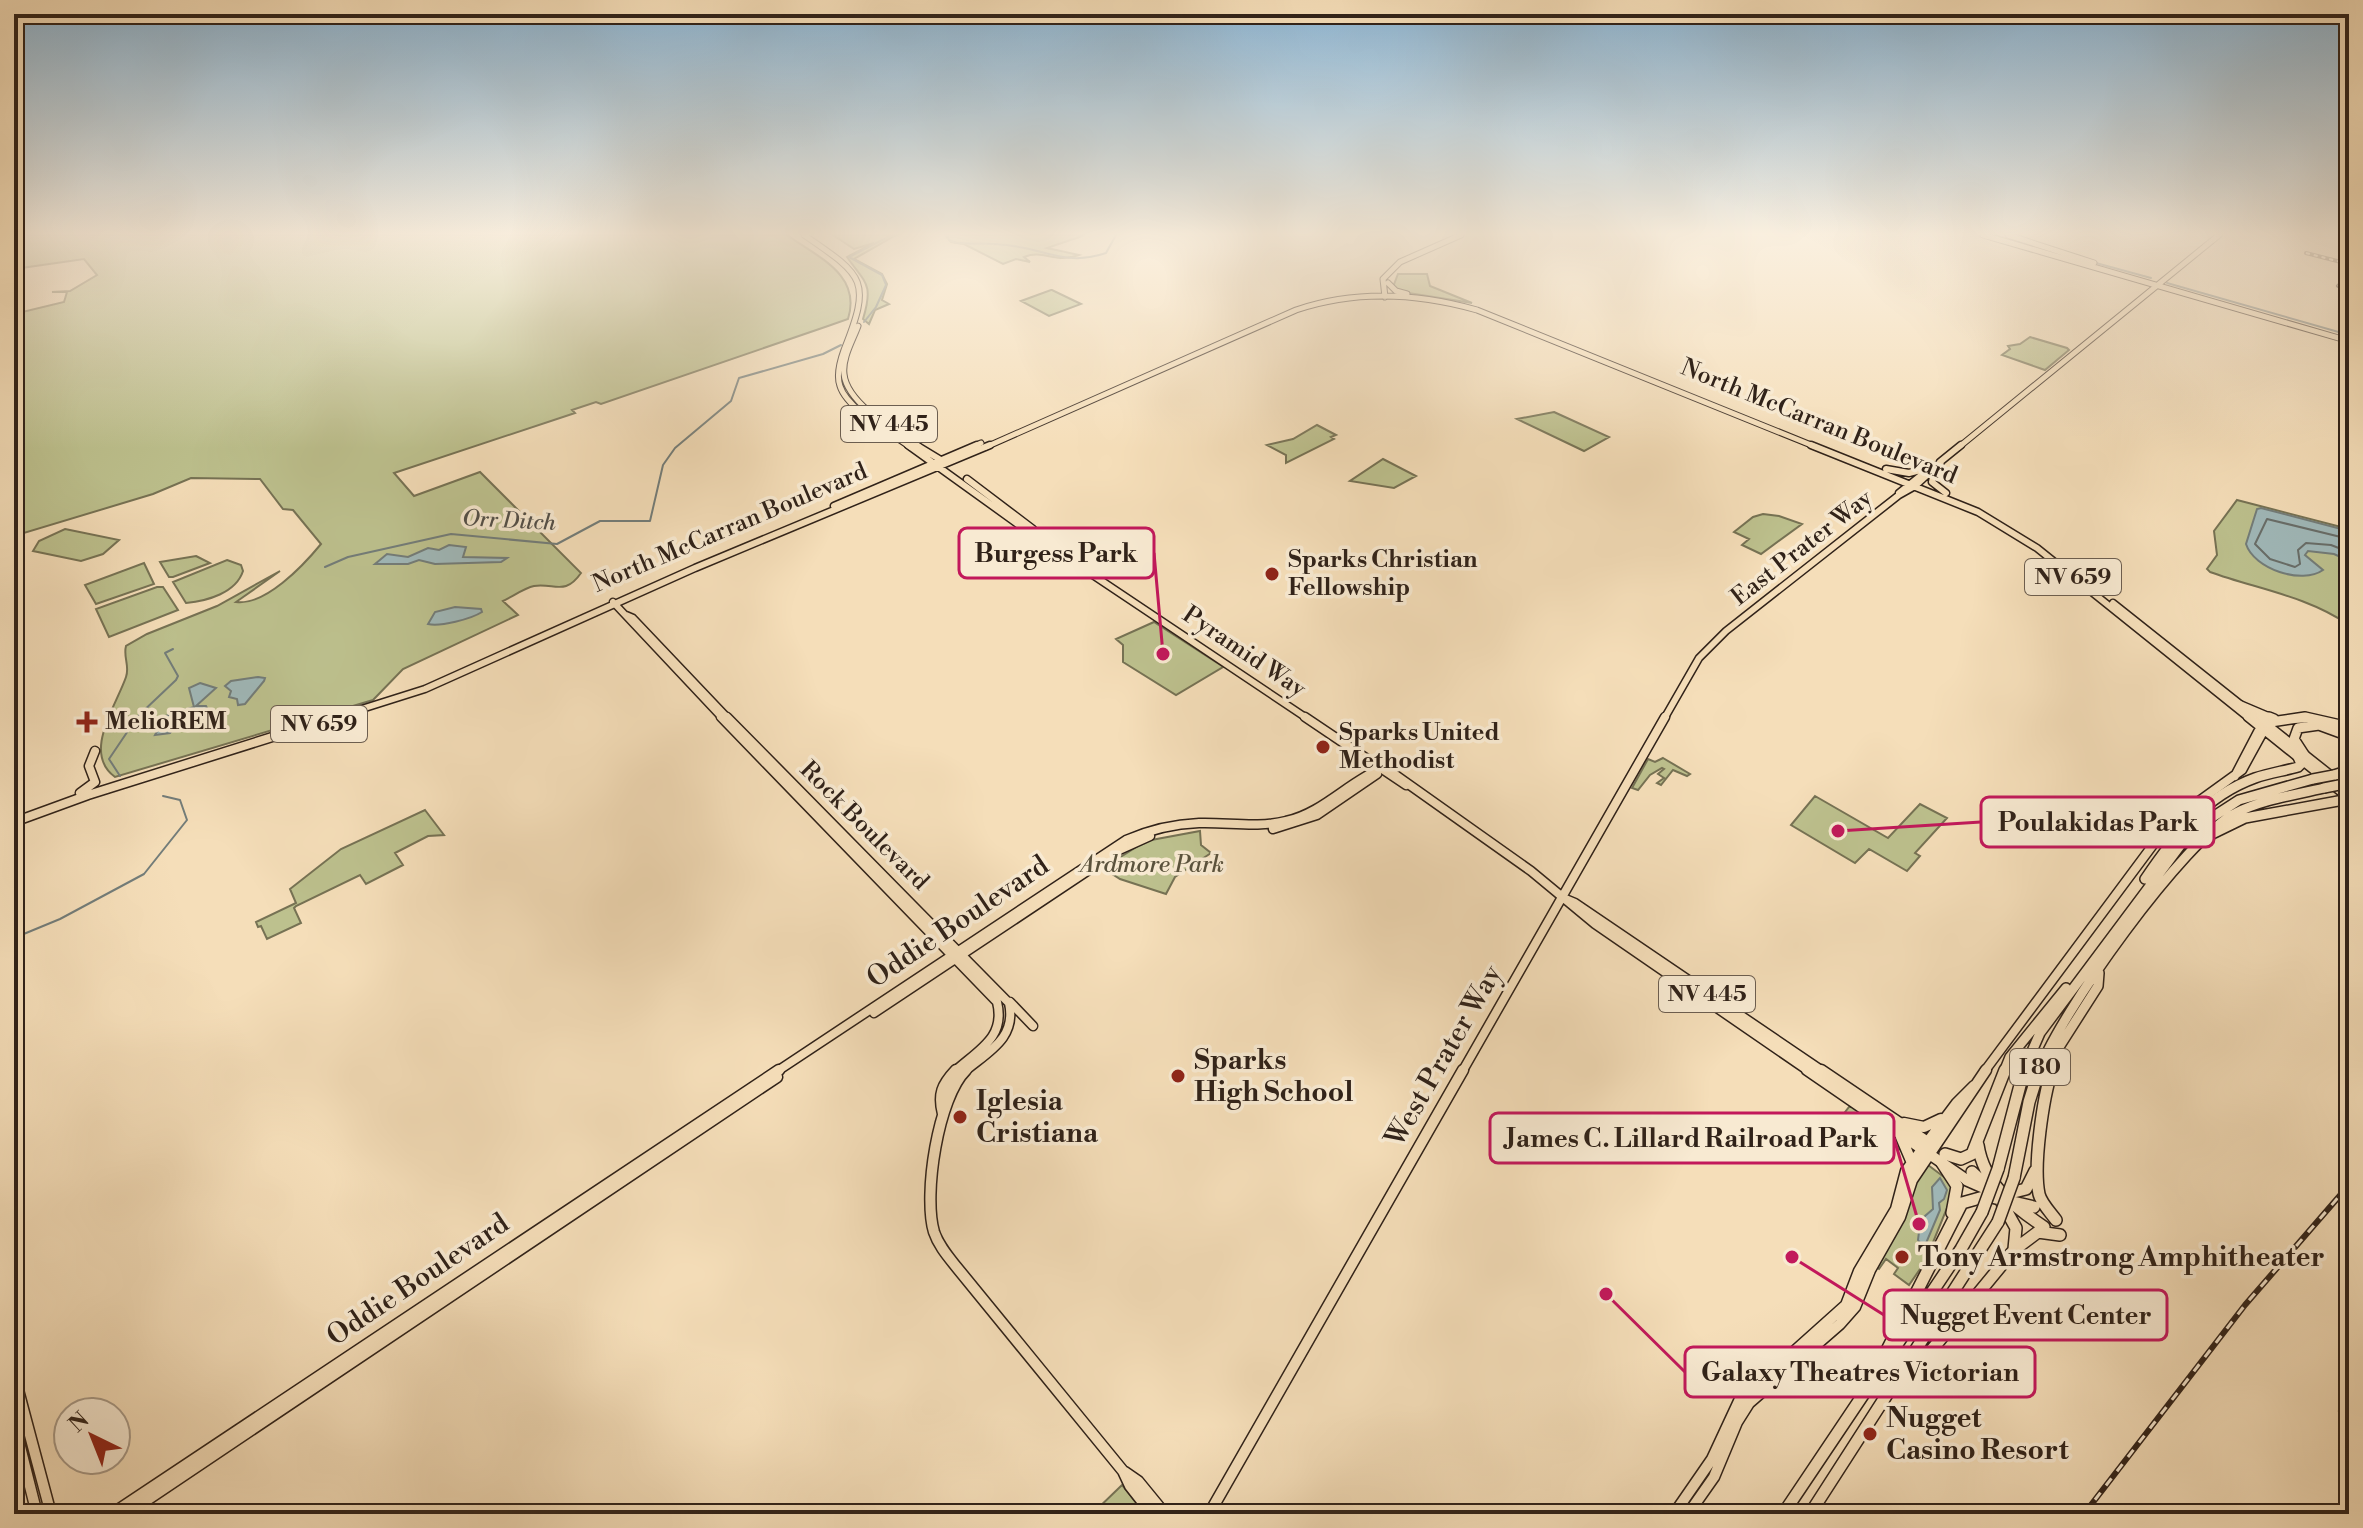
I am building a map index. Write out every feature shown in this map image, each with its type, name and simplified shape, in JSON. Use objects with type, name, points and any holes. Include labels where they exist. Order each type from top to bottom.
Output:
[{"type":"highway","points":[[2241,705],[2263,716],[2283,720]]},
{"type":"highway","points":[[2264,726],[2283,720],[2310,718],[2349,727]]},
{"type":"highway","points":[[2132,905],[2149,873],[2192,816],[2245,782],[2301,764],[2302,757],[2294,739],[2298,728],[2319,725],[2349,736]]},
{"type":"highway","name":"I 80","points":[[1810,1514],[1998,1222],[2014,1178],[2029,1102],[2043,1058],[2099,969],[2198,841],[2235,813],[2338,777]]},
{"type":"highway","name":"I 80","points":[[1783,1514],[1961,1249],[1982,1212],[1998,1169],[2017,1090],[2030,1052],[2078,977],[2186,835],[2208,817],[2251,794],[2313,779],[2338,777],[2349,783]]},
{"type":"highway","points":[[2198,841],[2245,818],[2349,798]]},
{"type":"highway","points":[[2056,1220],[2039,1196],[2039,1154],[2046,1089],[2053,1062],[2068,1028],[2098,986],[2099,969]]},
{"type":"highway","points":[[1934,1152],[1966,1158],[1978,1144],[1995,1088],[2010,1057],[2038,1019],[2078,977]]},
{"type":"highway","points":[[1978,1144],[1983,1169],[2001,1196],[2016,1228],[2014,1250]]},
{"type":"highway","points":[[1934,1152],[1957,1186],[1950,1222]]},
{"type":"highway","points":[[1877,1374],[1959,1205],[1967,1199],[2019,1193],[2030,1186],[2039,1154]]},
{"type":"highway","points":[[1970,1176],[2044,1227]]},
{"type":"highway","points":[[2001,1196],[2034,1207]]},
{"type":"highway","points":[[1896,1383],[1911,1375],[2014,1250],[2038,1232],[2060,1235]]},
{"type":"main road","name":"Pyramid Way","points":[[861,306],[838,367],[840,389],[856,408],[919,452],[941,463]]},
{"type":"main road","name":"Pyramid Way","points":[[864,306],[844,369],[848,389],[863,406],[1039,537],[1381,769]]},
{"type":"main road","name":"North McCarran Boulevard","points":[[14,819],[80,793],[407,692],[1297,306]]},
{"type":"main road","name":"North McCarran Boulevard","points":[[14,819],[401,698],[613,602],[823,516],[1306,306]]},
{"type":"main road","name":"North McCarran Boulevard","points":[[1461,306],[1915,483],[1967,505],[2035,541],[2241,705],[2282,745],[2338,777]]},
{"type":"main road","name":"North McCarran Boulevard","points":[[1471,306],[1869,465]]},
{"type":"main road","name":"East Prater Way","points":[[2049,372],[2124,306]]},
{"type":"main road","name":"East Prater Way","points":[[1729,629],[1915,483],[2130,306]]},
{"type":"main road","points":[[2229,306],[2349,340]]},
{"type":"main road","points":[[2237,306],[2349,340]]},
{"type":"main road","points":[[914,472],[925,462],[919,452]]},
{"type":"main road","points":[[1869,465],[1909,473],[1941,462]]},
{"type":"main road","points":[[1941,462],[1932,476],[1932,482],[1967,505]]},
{"type":"main road","points":[[1869,465],[1896,484],[1897,490],[1886,505]]},
{"type":"main road","points":[[1886,505],[1906,494],[1921,493],[1967,505]]},
{"type":"main road","name":"North McCarran Boulevard","points":[[1967,505],[2037,548],[2302,757]]},
{"type":"main road","points":[[823,516],[831,507]]},
{"type":"main road","name":"Rock Boulevard","points":[[613,602],[739,738],[956,955],[1006,999],[1012,1013],[1010,1029],[1000,1043],[959,1077],[943,1114],[931,1209],[937,1240],[1123,1471],[1130,1486],[1152,1514]]},
{"type":"main road","name":"West Prater Way","points":[[1209,1514],[1693,667],[1706,649],[1729,629]]},
{"type":"main road","points":[[1688,1514],[1714,1477],[1737,1422],[1749,1403],[1840,1324],[1855,1307],[1870,1270],[1900,1217],[1912,1180],[1934,1152],[1974,1086],[2174,819],[2242,770],[2264,726]]},
{"type":"main road","points":[[2235,776],[2235,771],[2264,726]]},
{"type":"main road","points":[[2258,743],[2266,739],[2282,745]]},
{"type":"main road","name":"Pyramid Way","points":[[1347,745],[1531,871],[1595,924],[1898,1132],[1934,1152]]},
{"type":"main road","points":[[80,793],[95,782],[89,768],[95,751]]},
{"type":"main road","points":[[1361,756],[1368,769],[1365,776]]},
{"type":"main road","name":"Oddie Boulevard","points":[[112,1514],[956,955],[1136,841],[1191,827],[1258,830],[1292,825],[1317,815],[1381,769]]},
{"type":"main road","name":"Oddie Boulevard","points":[[126,1514],[1132,837],[1162,827],[1194,823],[1255,826],[1286,821],[1314,811],[1365,776],[1381,769]]},
{"type":"main road","name":"NV 659","points":[[2338,777],[2349,790]]},
{"type":"main road","name":"NV 659","points":[[2338,777],[2349,798]]},
{"type":"main road","name":"Pyramid Way","points":[[1563,898],[1575,903],[1970,1176]]},
{"type":"main road","name":"Rock Boulevard","points":[[943,1114],[940,1100],[949,1078],[963,1062],[990,1042],[1001,1024],[997,1002],[956,955]]},
{"type":"main road","points":[[1006,999],[1033,1026]]},
{"type":"main road","points":[[1891,1119],[1929,1127],[1938,1123],[1974,1086]]},
{"type":"main road","points":[[1674,1514],[1716,1453],[1739,1401],[1846,1305],[1859,1271],[1896,1209],[1904,1175],[1912,1163],[1934,1152],[1952,1109]]},
{"type":"main road","points":[[1898,1132],[1912,1163]]},
{"type":"main road","points":[[14,1375],[51,1514]]},
{"type":"main road","points":[[14,1423],[37,1514]]},
{"type":"main road","name":"Rock Boulevard","points":[[1123,1471],[1138,1481],[1165,1514]]},
{"type":"green space","points":[[46,306],[850,306],[848,319],[601,404],[596,402],[572,410],[575,413],[394,473],[414,496],[480,472],[581,573],[565,586],[534,586],[503,601],[518,615],[403,669],[373,700],[115,777],[101,755],[101,742],[126,677],[126,646],[147,634],[217,606],[280,571],[236,602],[259,598],[283,583],[321,544],[293,510],[283,509],[260,479],[191,478],[153,494],[14,536],[14,314]]},
{"type":"green space","points":[[866,306],[884,306],[875,310],[869,324],[863,319]]},
{"type":"green space","points":[[1031,306],[1075,306],[1049,316]]},
{"type":"green space","points":[[2030,337],[2069,350],[2045,370],[2002,355],[2010,349],[2008,346],[2020,344]]},
{"type":"green space","points":[[1554,412],[1609,437],[1584,451],[1517,419]]},
{"type":"green space","points":[[1317,425],[1336,435],[1331,437],[1334,439],[1286,463],[1286,455],[1267,445],[1293,439]]},
{"type":"green space","points":[[1383,459],[1416,476],[1394,488],[1350,481]]},
{"type":"green space","points":[[2237,500],[2349,529],[2349,625],[2299,600],[2207,569],[2217,555],[2214,531]]},
{"type":"green space","points":[[1763,514],[1802,524],[1761,554],[1742,545],[1749,539],[1734,532],[1753,517]]},
{"type":"green space","points":[[65,529],[119,540],[103,554],[81,561],[33,551],[39,541]]},
{"type":"green space","points":[[196,556],[210,563],[173,577],[169,577],[160,562]]},
{"type":"green space","points":[[227,560],[241,565],[243,571],[234,585],[211,598],[186,603],[173,582]]},
{"type":"green space","points":[[144,563],[154,584],[96,604],[85,585]]},
{"type":"green space","points":[[163,587],[178,610],[109,637],[96,609]]},
{"type":"green space","points":[[1154,622],[1223,667],[1176,695],[1123,662],[1123,645],[1116,639]]},
{"type":"green space","points":[[1663,758],[1690,774],[1687,776],[1673,770],[1661,785],[1657,783],[1664,778],[1658,774],[1662,768],[1650,775],[1638,790],[1632,788],[1648,759],[1655,762]]},
{"type":"green space","points":[[1815,796],[1888,838],[1920,804],[1947,818],[1915,853],[1920,856],[1907,871],[1869,849],[1855,863],[1791,825]]},
{"type":"green space","points":[[425,810],[444,835],[428,836],[395,853],[403,865],[366,884],[360,875],[296,906],[294,908],[301,923],[267,939],[256,922],[296,903],[290,889],[341,849]]},
{"type":"green space","name":"Ardmore Park","points":[[1200,831],[1201,845],[1211,853],[1175,877],[1166,894],[1120,879],[1103,868],[1146,841]]},
{"type":"green space","points":[[1849,1107],[1856,1107],[1902,1142],[1902,1151],[1888,1146],[1884,1152],[1866,1141],[1870,1135],[1842,1116]]},
{"type":"green space","points":[[1928,1165],[1952,1183],[1954,1191],[1925,1262],[1909,1285],[1894,1274],[1898,1268],[1886,1259],[1879,1269],[1876,1267],[1907,1211],[1915,1184]]},
{"type":"green space","points":[[1122,1485],[1145,1514],[1092,1514]]},
{"type":"water","points":[[2257,509],[2349,531],[2349,561],[2334,554],[2308,551],[2305,555],[2323,570],[2303,576],[2280,572],[2258,561],[2246,544]]},
{"type":"water","points":[[449,545],[466,547],[463,557],[507,558],[501,562],[435,564],[419,560],[408,564],[375,564],[387,554],[408,557],[428,548],[439,550]]},
{"type":"water","points":[[455,607],[481,609],[482,612],[455,622],[428,624],[435,612]]},
{"type":"water","points":[[265,678],[264,681],[245,704],[238,705],[237,699],[229,697],[231,691],[225,686],[231,681]]},
{"type":"water","points":[[200,683],[216,688],[196,706],[206,706],[208,710],[189,713],[169,723],[173,728],[170,733],[155,735],[165,716],[194,707],[189,688]]},
{"type":"water","points":[[1940,1178],[1947,1190],[1939,1203],[1940,1210],[1924,1248],[1918,1240],[1919,1232],[1924,1227],[1925,1216],[1933,1209],[1932,1187]]},
{"type":"waterway","name":"Orr Ditch","points":[[864,322],[876,306]]},
{"type":"waterway","points":[[2249,306],[2349,335]]},
{"type":"waterway","name":"Orr Ditch","points":[[325,567],[348,557],[451,534],[557,544],[600,521],[650,521],[663,465],[675,448],[731,401],[739,378],[823,354],[841,345]]},
{"type":"waterway","name":"Orr Ditch","points":[[120,776],[109,759],[138,716],[176,680],[178,676],[165,653],[173,649]]},
{"type":"waterway","points":[[173,728],[185,725]]},
{"type":"waterway","name":"Orr Ditch","points":[[14,938],[60,919],[144,874],[187,820],[180,800],[163,796]]},
{"type":"railway","points":[[2084,1514],[2245,1305],[2349,1185]]},
{"type":"railway","points":[[2341,1411],[2349,1399]]},
{"type":"place","name":"Sparks Christian Fellowship","points":[[1272,574]]},
{"type":"place","name":"Burgess Park","points":[[1163,654]]},
{"type":"place","name":"MelioREM","points":[[87,722]]},
{"type":"place","name":"Sparks United Methodist","points":[[1323,747]]},
{"type":"place","name":"Poulakidas Park","points":[[1838,831]]},
{"type":"place","name":"Sparks High School","points":[[1178,1076]]},
{"type":"place","name":"Iglesia Cristiana","points":[[960,1117]]},
{"type":"place","name":"James C. Lillard Railroad Park","points":[[1919,1224]]},
{"type":"place","name":"Nugget Event Center","points":[[1792,1257]]},
{"type":"place","name":"Tony Armstrong Amphitheater","points":[[1902,1257]]},
{"type":"place","name":"Galaxy Theatres Victorian","points":[[1606,1294]]},
{"type":"place","name":"Nugget Casino Resort","points":[[1870,1434]]}]
